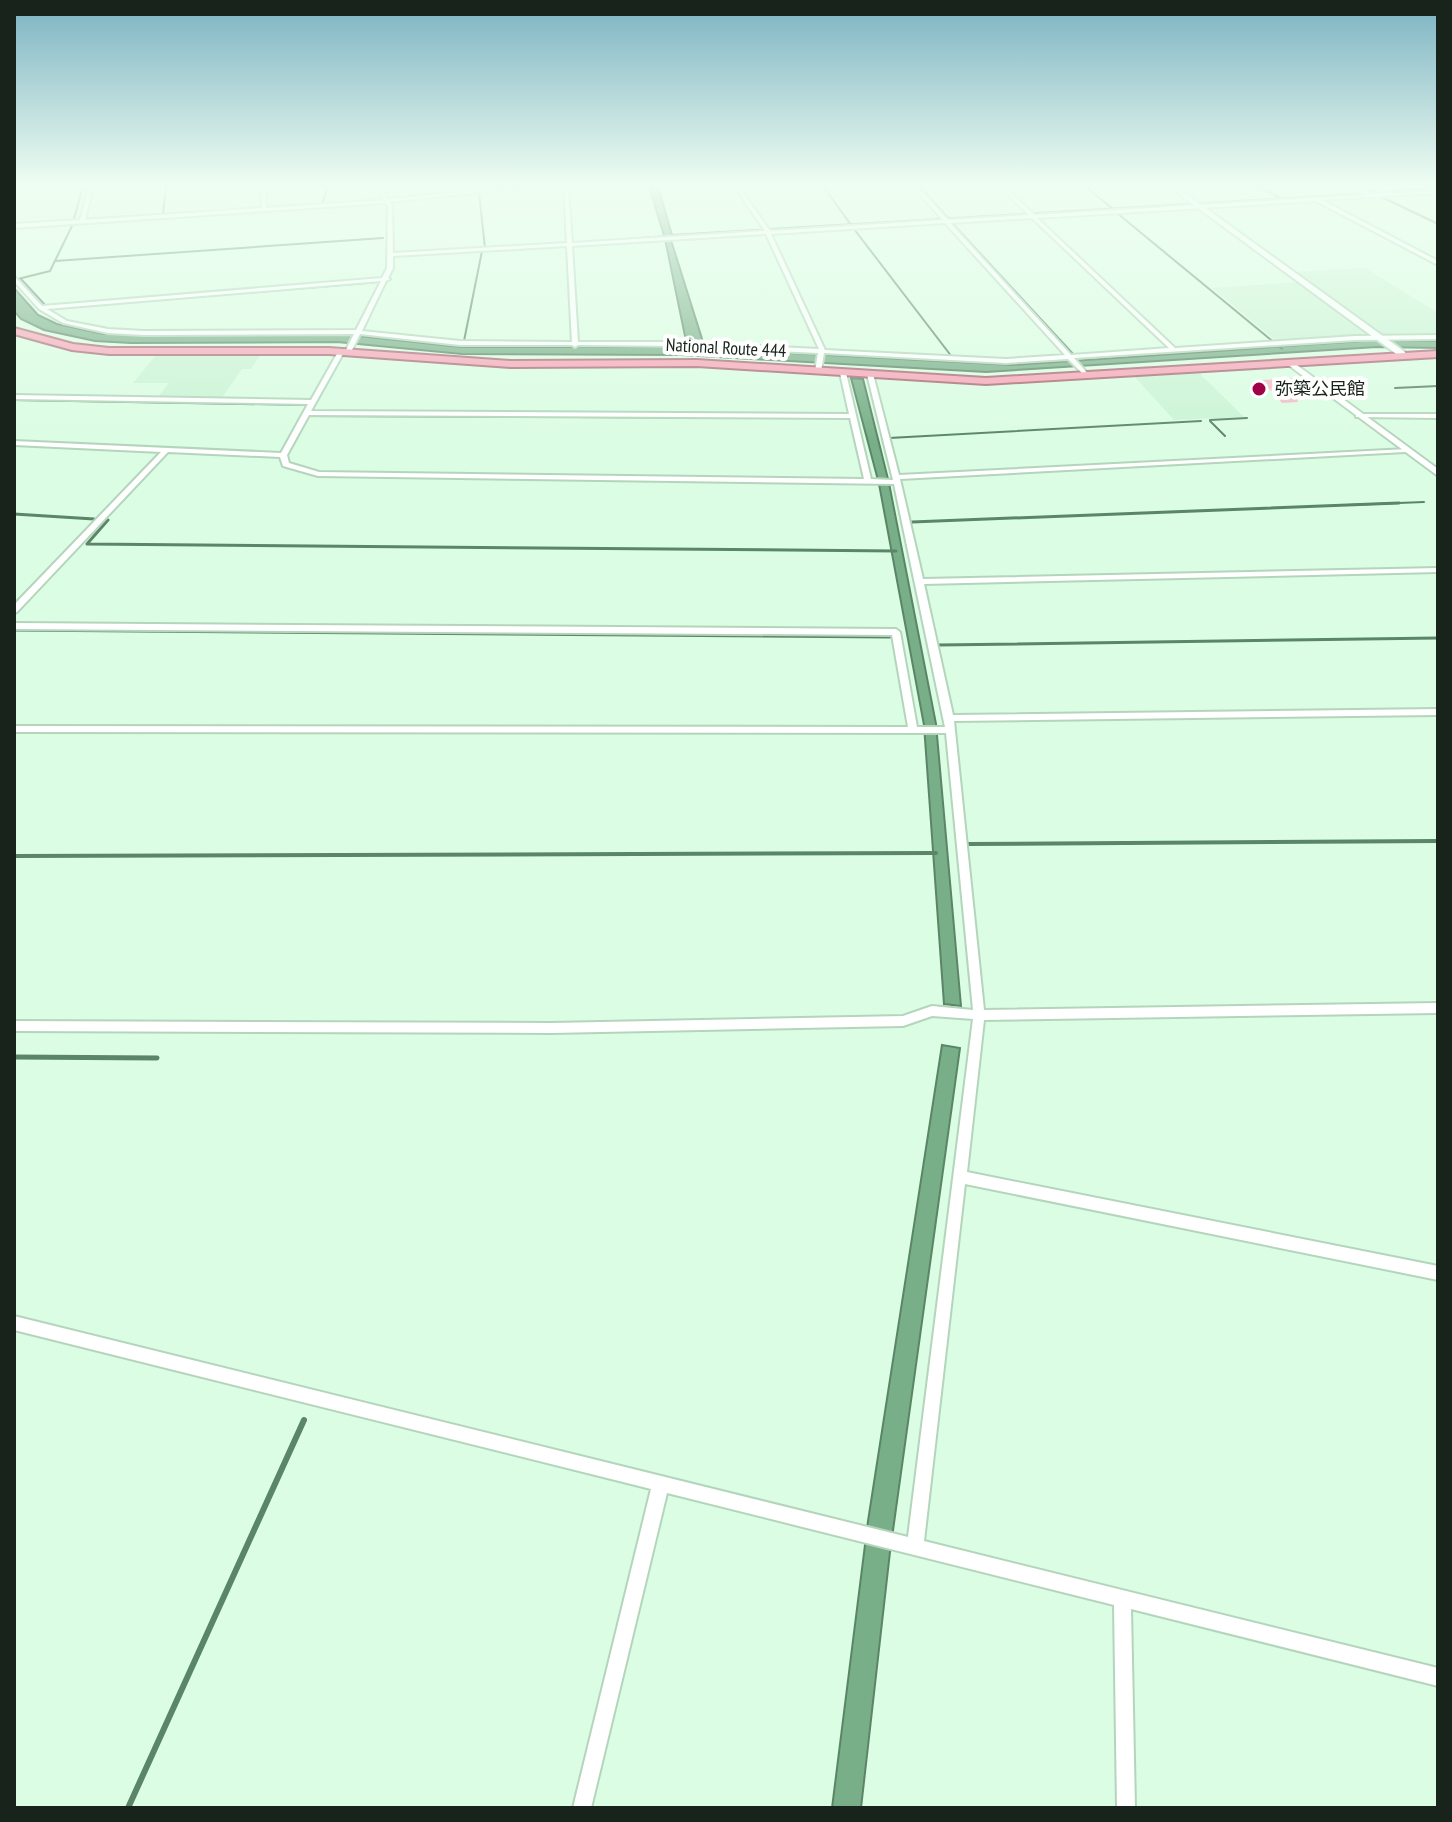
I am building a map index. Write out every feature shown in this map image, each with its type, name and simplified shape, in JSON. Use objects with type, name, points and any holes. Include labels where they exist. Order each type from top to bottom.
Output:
[{"type":"highway","name":"National Route 444","points":[[14,331],[72,347],[109,351],[347,350],[461,362],[697,363],[818,368],[845,373],[986,381],[1399,352],[1438,354]]},
{"type":"street","points":[[388,271],[387,279],[358,332],[312,402],[283,455],[286,464],[318,474],[872,482],[1405,450]]},
{"type":"street","points":[[571,271],[575,345]]},
{"type":"street","points":[[785,271],[822,352],[818,368]]},
{"type":"street","points":[[992,271],[1084,373]]},
{"type":"street","points":[[1091,271],[1174,350]]},
{"type":"street","points":[[1289,271],[1399,352]]},
{"type":"street","points":[[15,279],[41,308],[65,322],[108,331],[358,332],[460,343],[689,344],[992,361],[1072,359],[1275,343],[1438,337]]},
{"type":"street","points":[[41,308],[387,279]]},
{"type":"street","points":[[1290,362],[1438,473]]},
{"type":"street","points":[[845,373],[853,416],[872,482]]},
{"type":"street","points":[[868,374],[919,582],[946,726],[979,1015],[909,1545]]},
{"type":"street","points":[[14,397],[312,402]]},
{"type":"street","points":[[306,413],[853,416]]},
{"type":"street","points":[[1358,416],[1438,416]]},
{"type":"street","points":[[14,443],[283,455]]},
{"type":"street","points":[[14,610],[166,450]]},
{"type":"street","points":[[919,582],[1438,570]]},
{"type":"street","points":[[14,596],[26,597]]},
{"type":"street","points":[[14,626],[896,632],[916,730]]},
{"type":"street","points":[[14,729],[916,730],[946,726],[1438,712]]},
{"type":"street","points":[[14,1026],[551,1028],[903,1021],[932,1011],[979,1015],[1438,1008]]},
{"type":"street","points":[[960,1177],[1438,1273]]},
{"type":"street","points":[[14,1323],[1438,1677]]},
{"type":"street","points":[[582,1808],[661,1483]]},
{"type":"street","points":[[1122,1598],[1126,1808]]},
{"type":"shaded area","points":[[672,271],[681,271],[703,342],[697,342],[696,348],[1012,365],[1363,341],[1438,341],[1438,348],[1377,347],[986,372],[681,355],[462,354],[337,342],[131,343],[95,341],[44,330],[21,319],[14,311],[14,288],[38,315],[57,324],[103,334],[340,334],[460,347],[688,347],[690,342],[686,341]]},
{"type":"shaded area","points":[[1370,271],[1438,313],[1438,336],[1380,334],[1296,272]]},
{"type":"shaded area","points":[[1298,282],[1370,333],[1369,336],[1276,341],[1212,288]]},
{"type":"shaded area","points":[[157,354],[261,354],[251,369],[242,369],[221,399],[157,398],[169,383],[133,383]]},
{"type":"shaded area","points":[[1197,371],[1244,417],[1174,420],[1134,376]]},
{"type":"shaded area","points":[[851,378],[863,379],[889,483],[936,724],[961,1006],[944,1004],[924,725],[879,484]]},
{"type":"shaded area","points":[[1304,378],[1309,382],[1290,384],[1295,389],[1316,388],[1319,391],[1309,392],[1316,398],[1282,403],[1261,380]]},
{"type":"shaded area","points":[[942,1045],[960,1048],[890,1552],[861,1808],[832,1808],[868,1521]]},
{"type":"waterway","points":[[14,280],[50,271]]},
{"type":"waterway","points":[[464,341],[478,271]]},
{"type":"waterway","points":[[886,271],[952,357]]},
{"type":"waterway","points":[[996,271],[1074,355]]},
{"type":"waterway","points":[[1187,271],[1282,349]]},
{"type":"waterway","points":[[21,279],[46,306]]},
{"type":"waterway","points":[[48,309],[378,282]]},
{"type":"waterway","points":[[1395,388],[1438,386]]},
{"type":"waterway","points":[[14,400],[307,405]]},
{"type":"waterway","points":[[313,416],[843,418]]},
{"type":"waterway","points":[[1210,420],[1247,418]]},
{"type":"waterway","points":[[889,438],[1201,421]]},
{"type":"waterway","points":[[1210,421],[1225,436]]},
{"type":"waterway","points":[[1370,504],[1424,502]]},
{"type":"waterway","points":[[1370,504],[1399,503]]},
{"type":"waterway","points":[[912,522],[1370,504]]},
{"type":"waterway","points":[[1348,505],[1370,504]]},
{"type":"waterway","points":[[14,514],[94,519]]},
{"type":"waterway","points":[[108,520],[87,544],[896,551]]},
{"type":"waterway","points":[[14,630],[890,637]]},
{"type":"waterway","points":[[938,645],[1438,638]]},
{"type":"waterway","points":[[968,844],[1438,841]]},
{"type":"waterway","points":[[14,856],[936,853]]},
{"type":"waterway","points":[[14,1057],[157,1058]]},
{"type":"waterway","points":[[128,1808],[304,1420]]},
{"type":"place","name":"弥築公民館","points":[[1259,389]]}]
